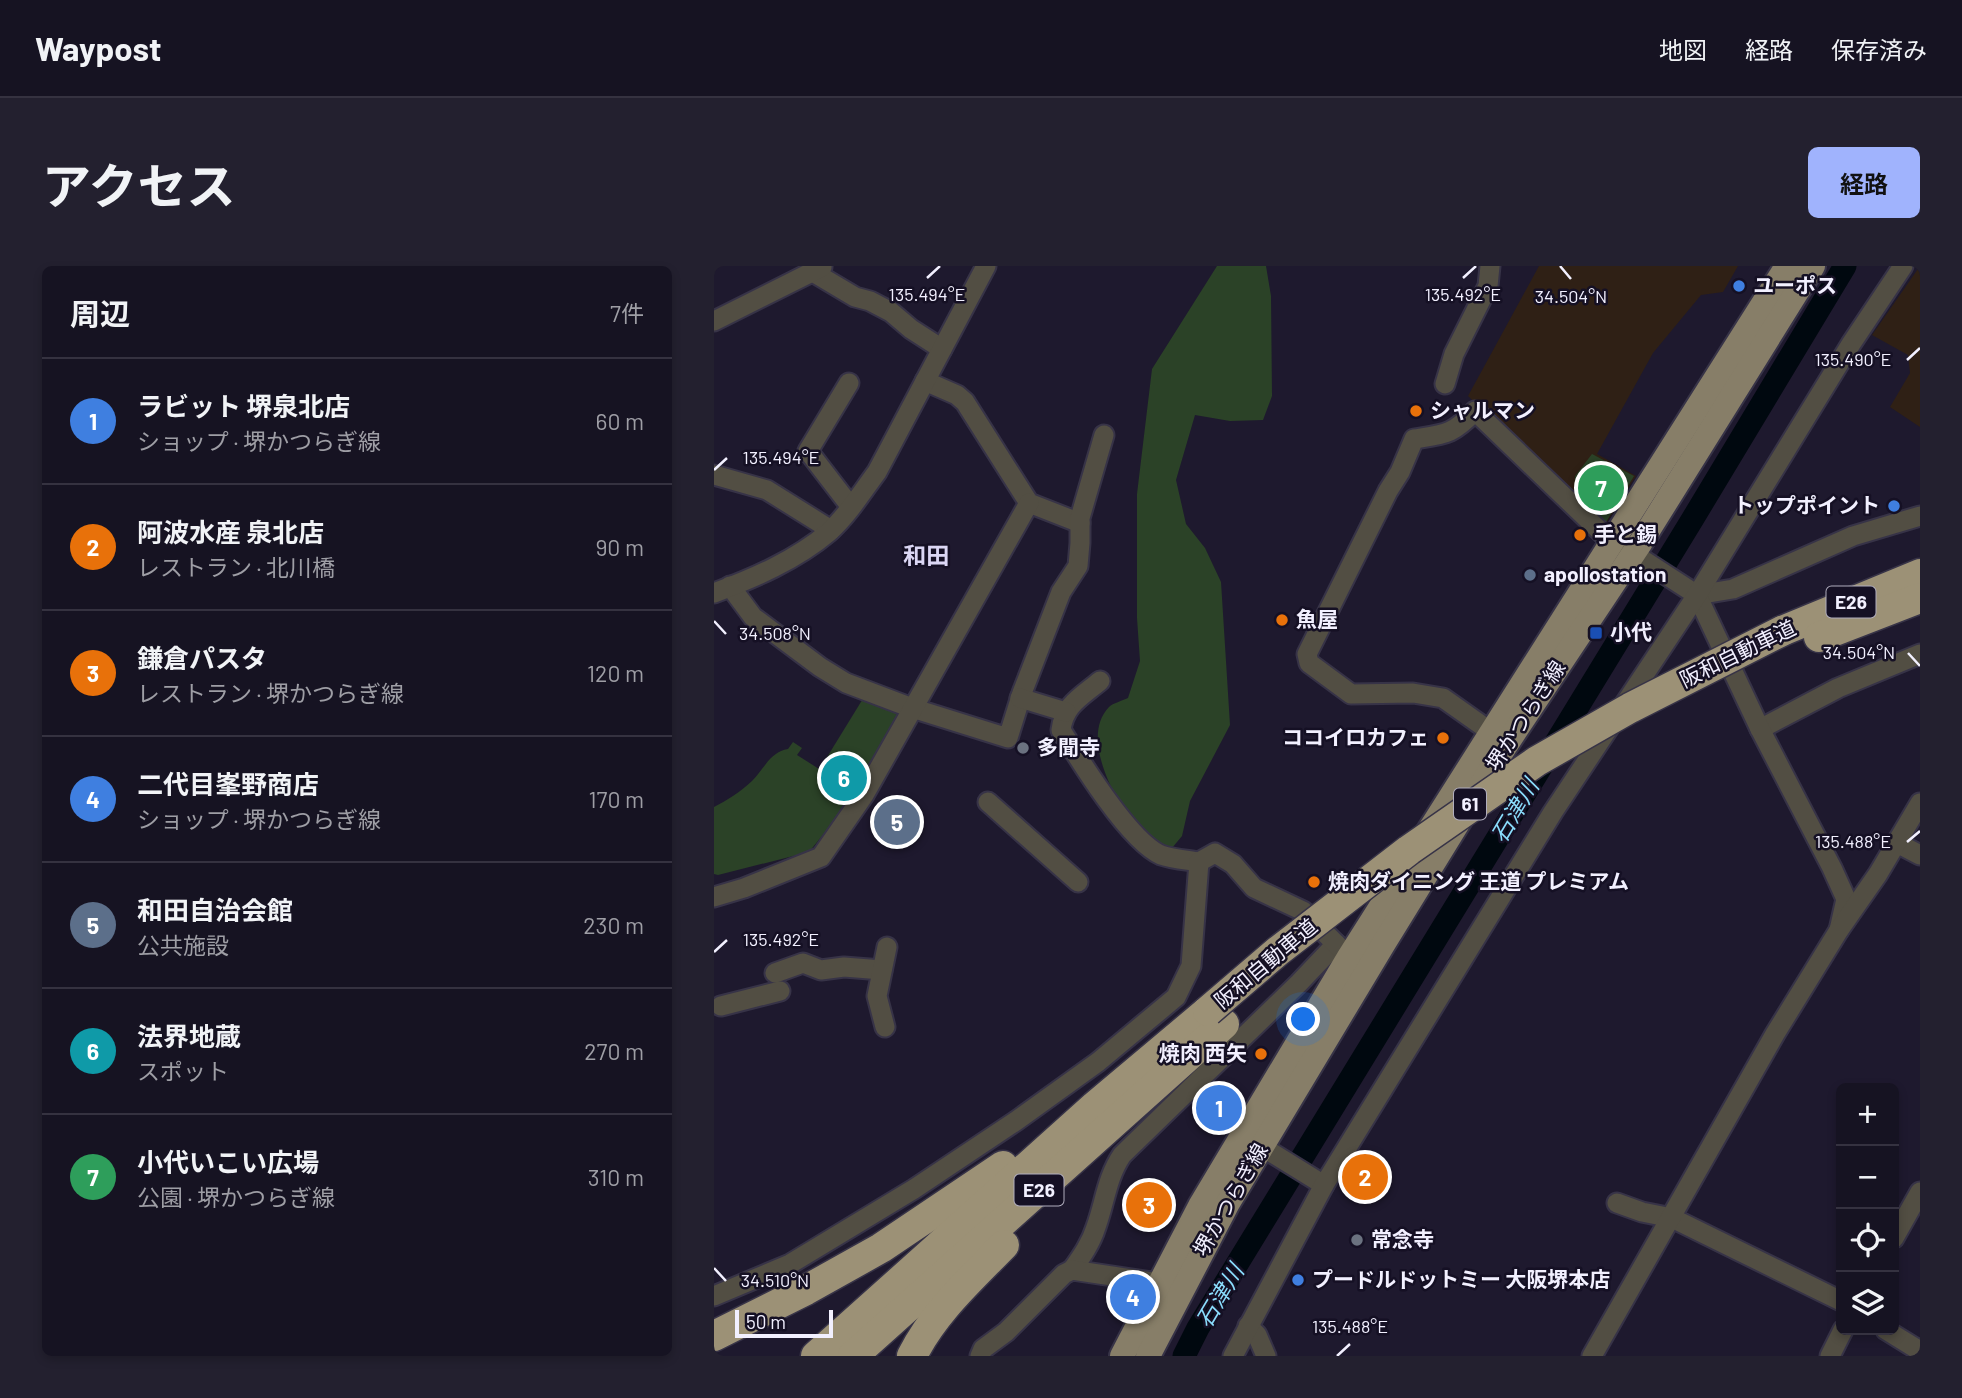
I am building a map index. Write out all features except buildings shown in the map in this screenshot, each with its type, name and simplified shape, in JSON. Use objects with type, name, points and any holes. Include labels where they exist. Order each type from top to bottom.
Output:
[{"type":"highway","name":"阪和自動車道","points":[[816,1356],[1095,1106],[1291,965],[1417,867],[1549,775],[1732,674],[1786,640],[1920,574]]},
{"type":"highway","name":"阪和自動車道","points":[[1786,640],[1920,598]]},
{"type":"highway","name":"阪和自動車道","points":[[853,1356],[1216,1018]]},
{"type":"highway","points":[[912,1356],[924,1333],[948,1303],[1216,1018]]},
{"type":"highway","points":[[714,1336],[806,1290],[881,1248],[983,1181],[1055,1128],[1095,1106]]},
{"type":"main road","name":"堺かつらぎ線","points":[[1122,1356],[1159,1283],[1259,1145],[1343,950],[1491,733],[1631,552],[1787,266]]},
{"type":"main road","name":"堺かつらぎ線","points":[[1147,1356],[1259,1145],[1506,745],[1814,266]]},
{"type":"street","points":[[986,266],[877,472],[850,507],[831,530],[794,556],[722,589],[753,617],[846,683],[912,708],[1007,738],[1061,592],[1077,566],[1080,523],[1104,435]]},
{"type":"street","points":[[1445,384],[1454,355],[1488,286],[1490,266]]},
{"type":"street","points":[[1233,1356],[1322,1183],[1553,812],[1696,595],[1851,344],[1903,266]]},
{"type":"street","points":[[714,321],[811,270],[855,298],[870,301],[891,312],[911,329],[943,349]]},
{"type":"street","points":[[925,382],[957,395],[965,402],[1030,503],[1080,523]]},
{"type":"street","points":[[849,383],[807,451],[850,507]]},
{"type":"street","points":[[1491,733],[1443,698],[1413,693],[1351,694],[1309,663],[1307,654],[1400,472],[1413,439],[1444,435],[1459,428],[1475,411],[1631,552],[1696,595],[1846,899],[1839,930]]},
{"type":"street","points":[[714,475],[766,490],[831,530]]},
{"type":"street","points":[[714,897],[821,857],[864,795],[1030,503]]},
{"type":"street","points":[[1696,595],[1733,589],[1853,536],[1920,516]]},
{"type":"street","points":[[1760,729],[1838,688],[1920,654]]},
{"type":"street","points":[[980,1356],[983,1349],[1006,1332],[1064,1274],[1072,1270],[1087,1249],[1097,1225],[1112,1169],[1122,1155],[1299,983],[1343,950],[1303,911],[1254,888],[1233,864],[1215,853],[1199,862],[1160,855],[1142,841],[1107,800],[1061,730],[1066,712],[1100,681]]},
{"type":"street","points":[[1020,698],[1066,712]]},
{"type":"street","points":[[988,802],[1078,882]]},
{"type":"street","points":[[1592,1356],[1775,1034],[1920,803]]},
{"type":"street","points":[[1897,843],[1920,855]]},
{"type":"street","points":[[714,1296],[790,1264],[914,1189],[1088,1069],[1176,997],[1191,967],[1199,862]]},
{"type":"street","points":[[886,1027],[877,996],[887,947]]},
{"type":"street","points":[[721,1006],[777,982],[803,964],[821,970],[844,967],[882,970]]},
{"type":"street","points":[[1259,1145],[1322,1183]]},
{"type":"street","points":[[1899,1229],[1920,1192]]},
{"type":"street","points":[[1617,1203],[1642,1212],[1672,1218],[1836,1299]]},
{"type":"street","points":[[1072,1270],[1159,1283]]},
{"type":"street","points":[[1248,1326],[1257,1335],[1266,1356]]},
{"type":"street","points":[[1829,1356],[1840,1335]]},
{"type":"street","points":[[1894,1335],[1920,1351]]},
{"type":"shaded area","points":[[1539,266],[1738,266],[1723,292],[1701,295],[1653,353],[1597,454],[1636,476],[1607,522],[1602,525],[1468,396]]},
{"type":"shaded area","points":[[1920,266],[1920,427],[1890,407],[1910,373],[1908,355],[1872,335]]},
{"type":"green space","points":[[1217,266],[1266,266],[1271,296],[1272,396],[1263,420],[1230,421],[1195,415],[1176,480],[1186,524],[1205,548],[1221,582],[1230,725],[1190,801],[1182,836],[1167,854],[1137,829],[1126,813],[1103,767],[1098,734],[1101,720],[1109,707],[1128,698],[1140,661],[1137,618],[1137,494],[1152,369]]},
{"type":"green space","points":[[1592,454],[1634,476],[1606,522],[1602,524],[1574,497],[1575,476]]},
{"type":"green space","points":[[864,697],[897,709],[901,717],[859,790],[821,767]]},
{"type":"green space","points":[[793,742],[802,748],[797,755],[857,793],[809,852],[714,874],[714,807],[743,789],[772,757],[788,749]]},
{"type":"waterway","name":"石津川","points":[[1184,1356],[1198,1328],[1845,266]]},
{"type":"place","name":"ユーポス","points":[[1739,286]]},
{"type":"place","name":"シャルマン","points":[[1416,411]]},
{"type":"place","name":"小代いこい広場","points":[[1601,488]]},
{"type":"place","name":"トップポイント","points":[[1894,506]]},
{"type":"place","name":"手と錫","points":[[1580,535]]},
{"type":"place","name":"apollostation","points":[[1530,575]]},
{"type":"place","name":"魚屋","points":[[1282,620]]},
{"type":"place","name":"小代","points":[[1596,633]]},
{"type":"place","name":"ココイロカフェ","points":[[1443,738]]},
{"type":"place","name":"多聞寺","points":[[1023,748]]},
{"type":"place","name":"法界地蔵","points":[[844,778]]},
{"type":"place","name":"和田自治会館","points":[[897,822]]},
{"type":"place","name":"焼肉ダイニング 王道 プレミアム","points":[[1314,882]]},
{"type":"place","name":"焼肉 西矢","points":[[1261,1054]]},
{"type":"place","name":"ラビット 堺泉北店","points":[[1219,1108]]},
{"type":"place","name":"阿波水産 泉北店","points":[[1365,1177]]},
{"type":"place","name":"鎌倉パスタ","points":[[1149,1205]]},
{"type":"place","name":"常念寺","points":[[1357,1240]]},
{"type":"place","name":"プードルドットミー 大阪堺本店","points":[[1298,1280]]},
{"type":"place","name":"二代目峯野商店","points":[[1133,1297]]},
{"type":"district","name":"和田","points":[[926,556]]}]
